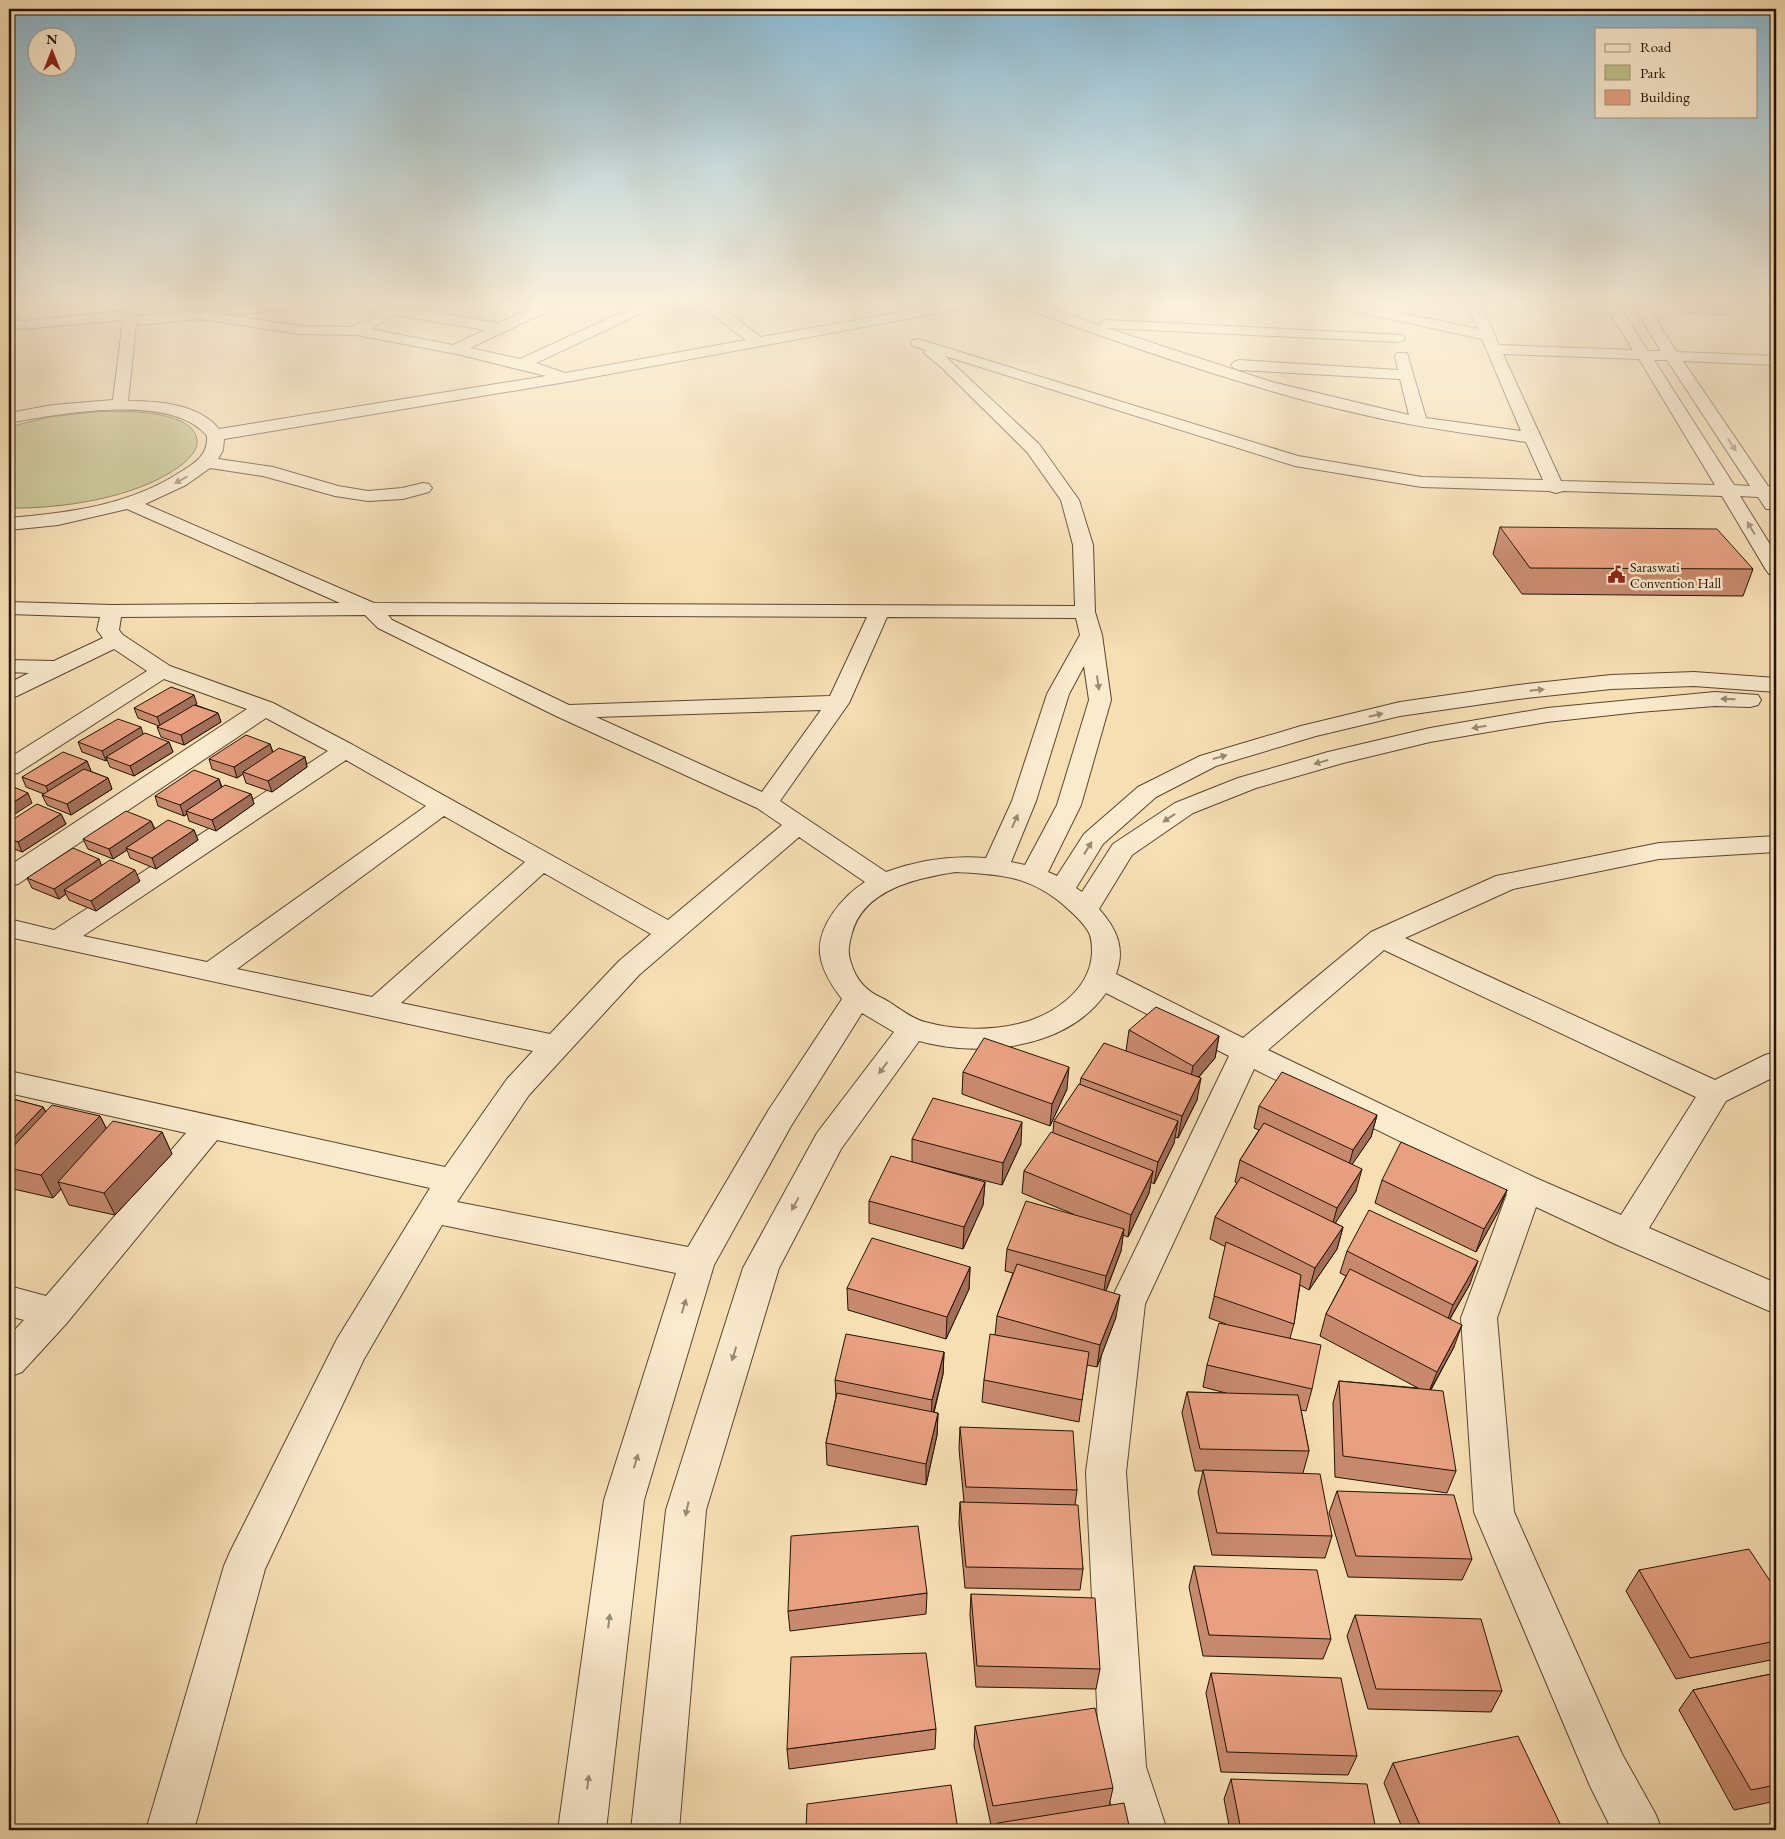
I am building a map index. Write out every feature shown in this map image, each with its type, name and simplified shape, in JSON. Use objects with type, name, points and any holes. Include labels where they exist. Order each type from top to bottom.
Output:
[{"type":"street","points":[[120,405],[122,388]]},
{"type":"street","points":[[467,392],[474,388]]},
{"type":"street","points":[[215,436],[495,388]]},
{"type":"street","points":[[971,388],[1033,448],[1070,500],[1083,546],[1085,612],[1100,700],[1070,805],[1033,875]]},
{"type":"street","points":[[1065,388],[1295,461],[1422,482],[1556,488],[1770,492]]},
{"type":"street","points":[[1277,388],[1419,422],[1532,438]]},
{"type":"street","points":[[1410,388],[1419,422]]},
{"type":"street","points":[[1510,388],[1556,488]]},
{"type":"street","points":[[1665,388],[1776,570]]},
{"type":"street","points":[[1695,388],[1770,492],[1776,511]]},
{"type":"street","points":[[9,418],[78,407],[120,405],[155,408],[184,414],[205,423],[215,436],[215,448],[206,462],[188,476],[168,487],[128,503],[80,515],[29,523],[9,524]]},
{"type":"street","points":[[206,462],[280,474],[318,486],[378,498],[402,495],[423,488]]},
{"type":"street","points":[[128,503],[371,609],[385,624],[564,711],[766,803],[883,882]]},
{"type":"street","points":[[9,608],[112,611],[371,609],[1085,612]]},
{"type":"street","points":[[112,611],[108,630],[115,640],[162,671],[265,708],[345,750],[670,933]]},
{"type":"street","points":[[766,803],[838,703],[880,611]]},
{"type":"street","points":[[996,866],[1024,801],[1058,694],[1090,635]]},
{"type":"street","points":[[9,691],[115,640]]},
{"type":"street","points":[[9,666],[59,667]]},
{"type":"street","points":[[9,768],[162,671]]},
{"type":"street","points":[[1062,889],[1093,839],[1147,792],[1208,761],[1309,731],[1400,709],[1518,692],[1610,682],[1694,679],[1776,685]]},
{"type":"street","points":[[1086,908],[1122,850],[1184,808],[1247,783],[1336,757],[1430,735],[1547,715],[1715,699],[1776,700]]},
{"type":"street","points":[[564,711],[838,703]]},
{"type":"street","points":[[9,878],[265,708]]},
{"type":"street","points":[[58,940],[345,750]]},
{"type":"street","points":[[212,973],[443,805]]},
{"type":"street","points":[[170,1830],[245,1566],[350,1350],[433,1210],[518,1087],[629,968],[799,824]]},
{"type":"street","points":[[1143,1830],[1123,1767],[1106,1472],[1127,1304],[1246,1052],[1381,938],[1505,882],[1659,851],[1776,844]]},
{"type":"street","points":[[377,1008],[542,861]]},
{"type":"street","points":[[956,864],[996,866],[1033,875],[1062,889],[1086,908],[1102,930],[1107,955],[1102,979],[1081,1005],[1048,1025],[1005,1037],[958,1038],[912,1029],[858,997],[840,973],[834,947],[840,922],[857,900],[883,882],[917,870],[956,864]]},
{"type":"street","points":[[9,928],[556,1046]]},
{"type":"street","points":[[1381,938],[1715,1093]]},
{"type":"street","points":[[1102,979],[1246,1052],[1526,1188],[1776,1299]]},
{"type":"street","points":[[582,1830],[624,1500],[697,1262],[779,1118],[858,997]]},
{"type":"street","points":[[655,1830],[686,1510],[758,1277],[828,1142],[912,1029]]},
{"type":"street","points":[[1627,1234],[1715,1093],[1776,1063]]},
{"type":"street","points":[[9,1082],[454,1180]]},
{"type":"street","points":[[9,1361],[53,1313],[210,1127]]},
{"type":"street","points":[[1526,1188],[1479,1318],[1494,1512],[1606,1770],[1638,1830]]},
{"type":"street","points":[[433,1210],[697,1262]]},
{"type":"street","points":[[9,1301],[53,1313]]},
{"type":"green space","points":[[93,412],[152,413],[168,417],[182,422],[192,429],[197,439],[196,447],[180,466],[162,477],[121,494],[75,504],[9,508],[9,427],[49,417]]},
{"type":"building","points":[[1500,527],[1717,529],[1753,569],[1530,568]]},
{"type":"building","points":[[171,687],[194,695],[157,717],[134,708]]},
{"type":"building","points":[[194,705],[218,713],[181,735],[157,727]]},
{"type":"building","points":[[118,719],[141,727],[102,751],[78,742]]},
{"type":"building","points":[[145,733],[169,742],[130,766],[106,757]]},
{"type":"building","points":[[246,735],[270,744],[234,767],[209,759]]},
{"type":"building","points":[[279,748],[305,757],[268,781],[243,772]]},
{"type":"building","points":[[63,752],[87,761],[46,786],[22,777]]},
{"type":"building","points":[[84,769],[108,778],[67,804],[42,795]]},
{"type":"building","points":[[194,770],[219,779],[180,805],[155,796]]},
{"type":"building","points":[[9,785],[28,793],[9,805]]},
{"type":"building","points":[[225,785],[251,794],[212,820],[186,811]]},
{"type":"building","points":[[37,804],[61,814],[18,842],[9,838],[9,822]]},
{"type":"building","points":[[126,811],[151,821],[109,849],[83,839]]},
{"type":"building","points":[[168,820],[194,830],[152,858],[126,848]]},
{"type":"building","points":[[73,848],[99,859],[54,889],[27,878]]},
{"type":"building","points":[[110,860],[135,870],[91,901],[64,890]]},
{"type":"building","points":[[1156,1007],[1219,1036],[1193,1066],[1129,1030]]},
{"type":"building","points":[[984,1038],[1069,1067],[1052,1104],[963,1072]]},
{"type":"building","points":[[1104,1043],[1201,1078],[1182,1116],[1081,1078]]},
{"type":"building","points":[[1282,1072],[1377,1115],[1353,1150],[1259,1106]]},
{"type":"building","points":[[1079,1084],[1178,1121],[1158,1162],[1054,1121]]},
{"type":"building","points":[[9,1098],[43,1107],[9,1143]]},
{"type":"building","points":[[933,1098],[1022,1122],[1003,1163],[912,1139]]},
{"type":"building","points":[[52,1105],[100,1116],[41,1175],[9,1168],[9,1151]]},
{"type":"building","points":[[113,1121],[162,1132],[104,1193],[58,1182]]},
{"type":"building","points":[[1264,1123],[1362,1169],[1337,1208],[1240,1160]]},
{"type":"building","points":[[1051,1132],[1153,1171],[1131,1215],[1024,1171]]},
{"type":"building","points":[[1401,1142],[1507,1190],[1484,1229],[1382,1180]]},
{"type":"building","points":[[891,1156],[985,1182],[964,1227],[869,1201]]},
{"type":"building","points":[[1241,1177],[1343,1227],[1315,1268],[1215,1217]]},
{"type":"building","points":[[1026,1201],[1124,1229],[1106,1276],[1007,1249]]},
{"type":"building","points":[[1369,1210],[1478,1261],[1453,1305],[1347,1251]]},
{"type":"building","points":[[872,1238],[970,1267],[947,1317],[847,1288]]},
{"type":"building","points":[[1226,1242],[1301,1275],[1294,1324],[1214,1296]]},
{"type":"building","points":[[1017,1264],[1120,1295],[1100,1345],[997,1316]]},
{"type":"building","points":[[1350,1269],[1462,1325],[1437,1372],[1326,1314]]},
{"type":"building","points":[[1219,1323],[1321,1345],[1312,1389],[1207,1365]]},
{"type":"building","points":[[846,1334],[944,1352],[932,1400],[835,1380]]},
{"type":"building","points":[[990,1334],[1089,1352],[1082,1400],[984,1380]]},
{"type":"building","points":[[1339,1381],[1443,1391],[1456,1471],[1343,1456]]},
{"type":"building","points":[[1187,1392],[1298,1395],[1309,1451],[1200,1449]]},
{"type":"building","points":[[837,1393],[938,1413],[926,1464],[826,1443]]},
{"type":"building","points":[[960,1427],[1073,1431],[1077,1490],[966,1487]]},
{"type":"building","points":[[1203,1470],[1320,1474],[1332,1536],[1217,1533]]},
{"type":"building","points":[[1337,1491],[1454,1495],[1472,1559],[1356,1556]]},
{"type":"building","points":[[960,1502],[1078,1505],[1083,1569],[966,1567]]},
{"type":"building","points":[[918,1526],[927,1593],[788,1611],[791,1536]]},
{"type":"building","points":[[1749,1549],[1776,1590],[1776,1641],[1690,1658],[1639,1570]]},
{"type":"building","points":[[1194,1566],[1317,1570],[1331,1639],[1209,1635]]},
{"type":"building","points":[[971,1594],[1095,1598],[1100,1669],[977,1666]]},
{"type":"building","points":[[1355,1615],[1481,1619],[1502,1691],[1376,1689]]},
{"type":"building","points":[[926,1653],[936,1729],[787,1749],[791,1657]]},
{"type":"building","points":[[1211,1673],[1341,1678],[1357,1756],[1227,1752]]},
{"type":"building","points":[[1776,1673],[1776,1785],[1751,1790],[1693,1690]]},
{"type":"building","points":[[1095,1708],[1113,1788],[993,1806],[975,1726]]},
{"type":"building","points":[[1518,1736],[1563,1830],[1422,1830],[1393,1763]]},
{"type":"building","points":[[1231,1779],[1367,1784],[1376,1830],[1241,1830]]},
{"type":"building","points":[[951,1785],[958,1830],[806,1830],[807,1804]]},
{"type":"building","points":[[1124,1803],[1130,1830],[1000,1830],[998,1823]]},
{"type":"building","points":[[1776,1825],[1776,1830],[1756,1830],[1756,1829]]},
{"type":"place","name":"Saraswati Convention Hall","points":[[1616,575]]}]
